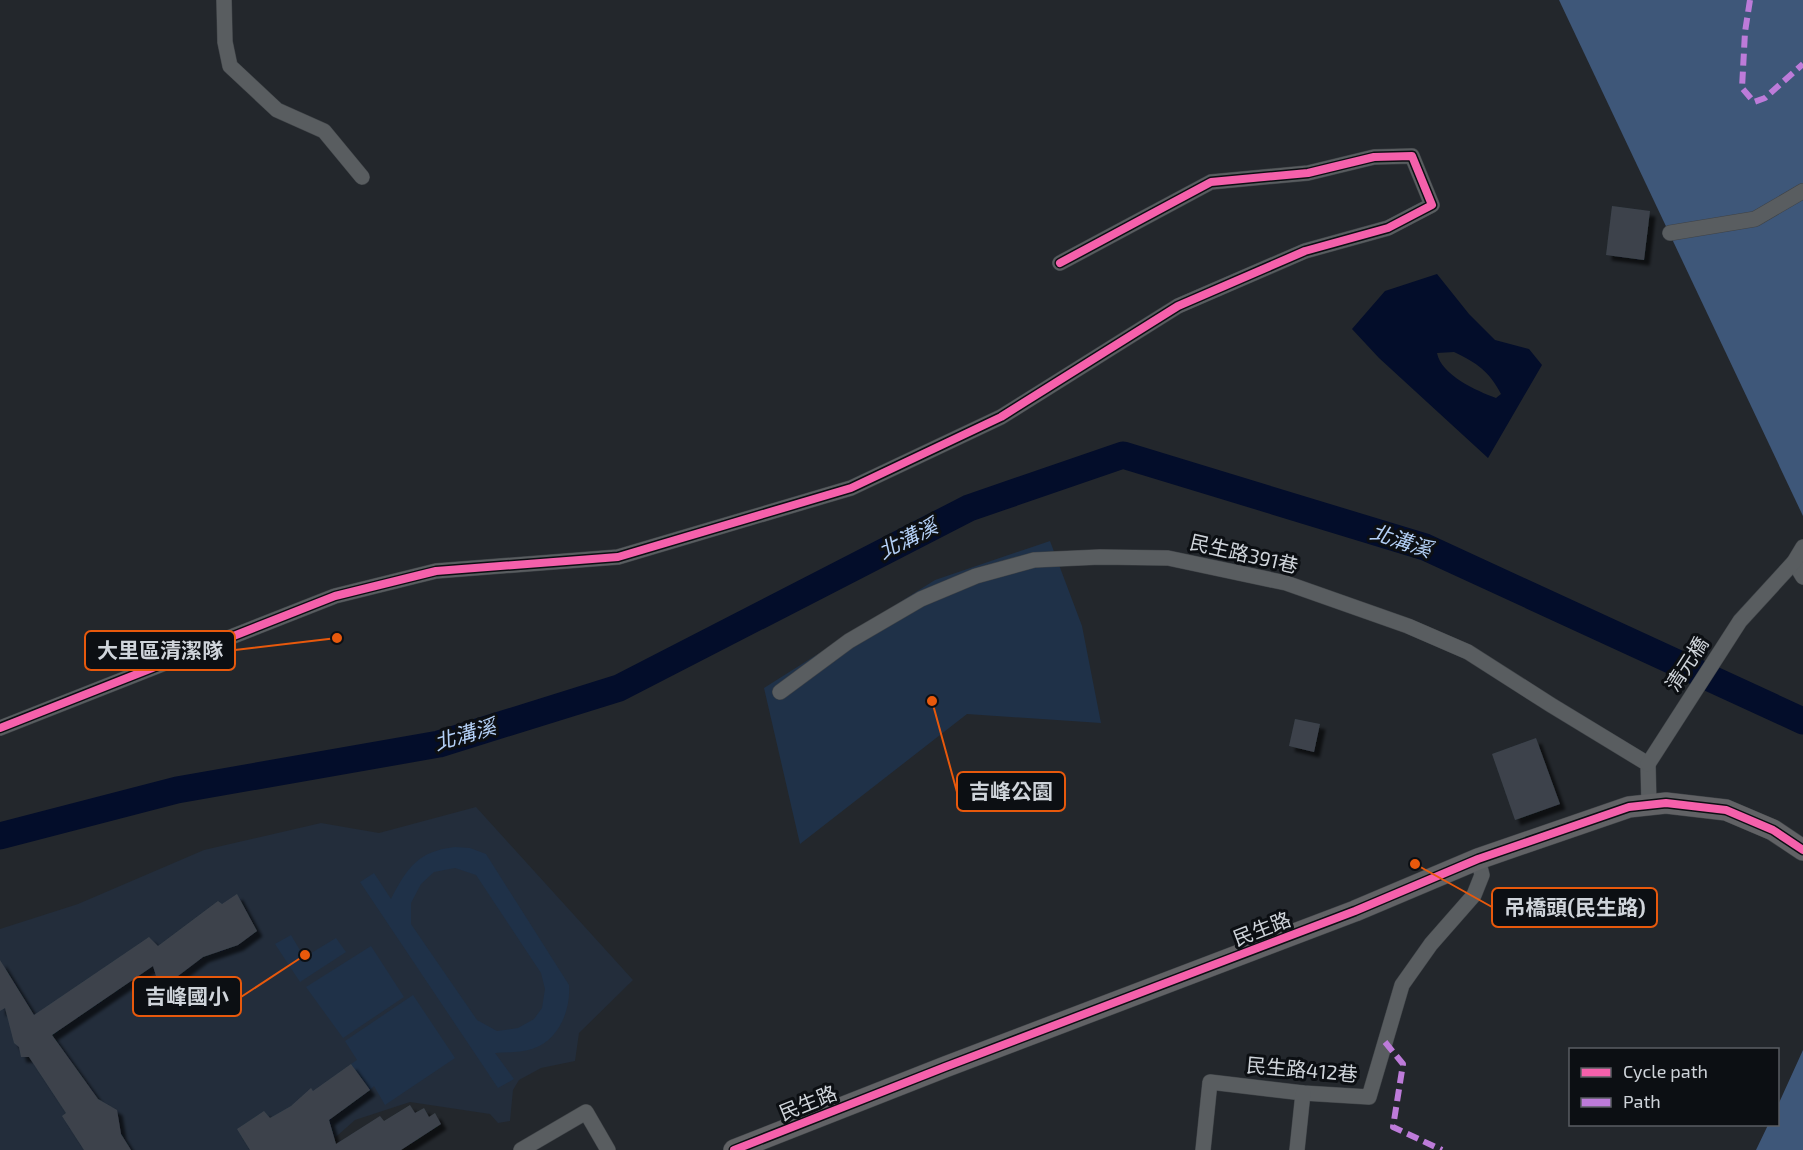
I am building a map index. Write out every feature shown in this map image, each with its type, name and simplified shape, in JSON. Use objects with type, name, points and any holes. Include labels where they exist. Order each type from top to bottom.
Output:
[{"type":"street","points":[[224,0],[225,42],[230,66],[277,110],[324,131],[362,177]]},
{"type":"street","points":[[0,728],[335,596],[436,571],[618,557],[852,488],[1001,417],[1178,306],[1305,251],[1388,228],[1432,205],[1412,156],[1374,157],[1308,172],[1211,182],[1060,263]]},
{"type":"street","points":[[1670,233],[1755,219],[1803,191]]},
{"type":"street","name":"清元橋","points":[[1648,764],[1736,628],[1794,562],[1803,547]]},
{"type":"street","name":"民生路391巷","points":[[780,692],[858,636],[921,598],[976,576],[1034,560],[1100,557],[1168,558],[1286,583],[1408,626],[1468,651],[1648,764]]},
{"type":"street","points":[[1794,562],[1803,577]]},
{"type":"street","points":[[1648,764],[1649,805]]},
{"type":"street","name":"民生路","points":[[734,1150],[955,1063],[1355,911],[1478,859],[1629,807],[1666,803],[1726,810],[1773,830],[1803,850]]},
{"type":"street","name":"民生路412巷","points":[[1203,1150],[1210,1082],[1303,1093],[1369,1097],[1402,985],[1431,944],[1474,895],[1482,875],[1478,859]]},
{"type":"street","points":[[1297,1150],[1303,1093]]},
{"type":"street","points":[[520,1150],[586,1112],[608,1150]]},
{"type":"shaded area","points":[[1559,0],[1803,0],[1803,516]]},
{"type":"shaded area","points":[[1437,274],[1469,314],[1495,340],[1529,349],[1542,365],[1488,458],[1379,358],[1352,329],[1385,291]],"holes":[[[1454,352],[1476,364],[1487,374],[1501,394],[1496,398],[1452,375],[1440,361],[1437,353]]]},
{"type":"shaded area","points":[[1050,541],[1082,626],[1101,723],[967,714],[800,844],[764,688],[935,580]]},
{"type":"shaded area","points":[[476,807],[633,980],[579,1033],[575,1061],[541,1068],[519,1080],[513,1090],[510,1121],[498,1123],[490,1114],[410,1102],[355,1120],[321,1150],[0,1150],[0,929],[78,904],[204,850],[321,823],[379,833]]},
{"type":"shaded area","points":[[470,848],[486,854],[569,985],[565,1015],[556,1032],[549,1039],[527,1050],[495,1053],[514,1079],[498,1088],[360,882],[374,873],[391,899],[415,863],[432,852],[442,849]],"holes":[[[455,868],[476,875],[541,973],[545,989],[542,1008],[534,1019],[518,1028],[497,1031],[477,1020],[411,924],[411,903],[421,884],[434,872]]]},
{"type":"shaded area","points":[[291,935],[301,952],[308,955],[336,938],[346,952],[300,982],[275,944]]},
{"type":"shaded area","points":[[371,946],[404,997],[343,1038],[306,987]]},
{"type":"shaded area","points":[[413,995],[455,1058],[385,1105],[374,1086],[370,1090],[351,1064],[357,1060],[345,1041]]},
{"type":"shaded area","points":[[1803,1050],[1803,1150],[1756,1150],[1768,1126],[1779,1126],[1779,1103]]},
{"type":"building","points":[[1612,206],[1650,211],[1644,260],[1606,255]]},
{"type":"building","points":[[1295,719],[1320,724],[1314,752],[1289,746]]},
{"type":"building","points":[[1536,738],[1560,804],[1515,820],[1492,754]]},
{"type":"building","points":[[237,894],[257,931],[238,945],[203,957],[174,979],[169,990],[160,989],[153,966],[52,1035],[98,1099],[117,1110],[121,1134],[131,1150],[84,1150],[62,1116],[66,1113],[29,1057],[21,1057],[19,1047],[14,1043],[5,1008],[0,1011],[0,960],[34,1015],[149,937],[158,946],[218,901],[222,904]]},
{"type":"building","points":[[351,1064],[370,1090],[329,1120],[336,1144],[380,1116],[384,1121],[410,1105],[415,1113],[424,1108],[429,1117],[435,1113],[441,1124],[401,1150],[250,1150],[237,1129],[264,1111],[270,1118],[291,1106],[311,1088],[313,1091]]},
{"type":"waterway","name":"北溝溪","points":[[0,836],[177,790],[439,744],[619,688],[969,508],[1123,455],[1425,547],[1803,721]]},
{"type":"marked path","points":[[1750,0],[1745,32],[1742,88],[1754,102],[1765,98],[1803,64]]},
{"type":"marked path","points":[[1385,1042],[1403,1064],[1393,1127],[1442,1150]]},
{"type":"cycle path","points":[[0,728],[335,596],[436,571],[618,557],[851,488],[1001,417],[1178,306],[1305,251],[1388,228],[1432,205],[1412,156],[1374,157],[1308,173],[1211,182],[1060,263]]},
{"type":"cycle path","points":[[734,1150],[1355,911],[1478,859],[1629,807],[1666,803],[1726,810],[1773,830],[1803,850]]},
{"type":"place","name":"大里區清潔隊","points":[[337,638]]},
{"type":"place","name":"吉峰公園","points":[[932,701]]},
{"type":"place","name":"吊橋頭(民生路)","points":[[1415,864]]},
{"type":"place","name":"吉峰國小","points":[[305,955]]}]
